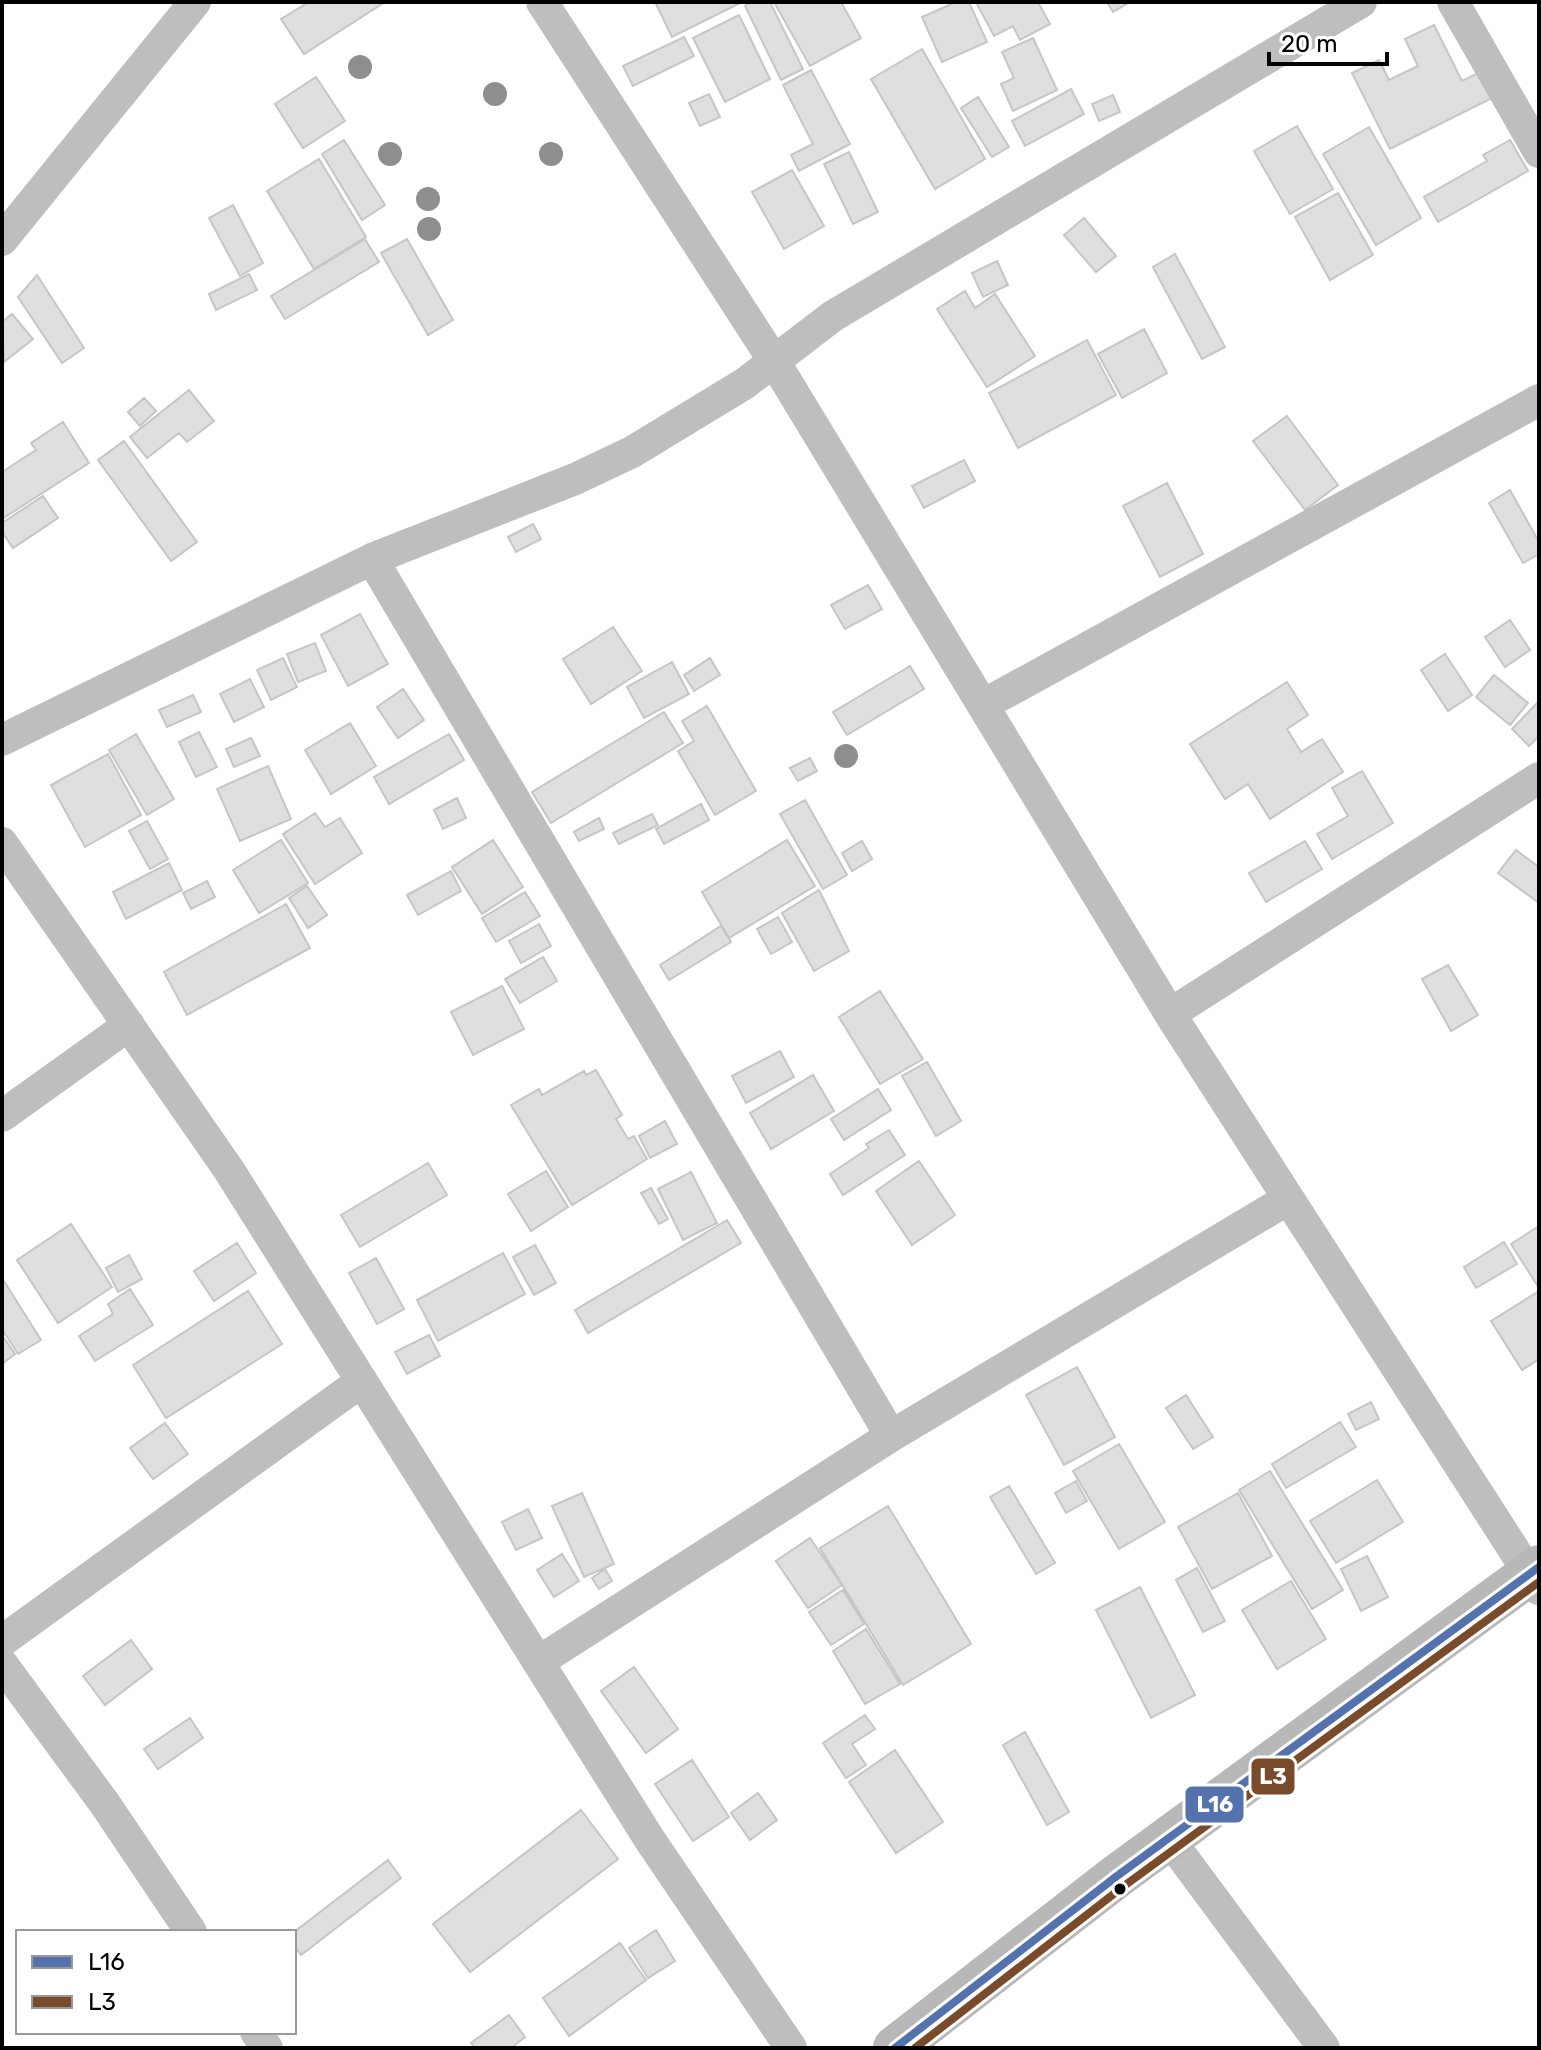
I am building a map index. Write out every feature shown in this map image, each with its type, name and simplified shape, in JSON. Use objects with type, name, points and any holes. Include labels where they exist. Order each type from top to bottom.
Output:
[{"type":"main road","points":[[895,2048],[1169,1839],[1536,1577]]},
{"type":"street","points":[[2,240],[195,2]]},
{"type":"street","points":[[542,2],[774,361],[1170,1014],[1536,1577]]},
{"type":"street","points":[[2,740],[372,559],[575,479],[632,452],[744,384],[833,316],[1361,2]]},
{"type":"street","points":[[1453,2],[1539,152]]},
{"type":"street","points":[[983,705],[1539,400]]},
{"type":"street","points":[[372,559],[891,1436]]},
{"type":"street","points":[[1170,1014],[1539,778]]},
{"type":"street","points":[[2,843],[229,1170],[650,1840],[791,2048]]},
{"type":"street","points":[[2,1116],[129,1025]]},
{"type":"street","points":[[538,1662],[891,1436],[1288,1199]]},
{"type":"street","points":[[2,1641],[362,1381]]},
{"type":"street","points":[[2,1664],[105,1804],[190,1930]]},
{"type":"street","points":[[1169,1839],[1324,2048]]},
{"type":"building","points":[[309,2],[385,2],[304,54],[281,19]]},
{"type":"building","points":[[655,2],[742,2],[672,37]]},
{"type":"building","points":[[752,2],[770,2],[803,69],[781,80],[745,6]]},
{"type":"building","points":[[774,2],[841,2],[861,38],[810,66]]},
{"type":"building","points":[[956,2],[969,2],[987,42],[942,62],[922,17]]},
{"type":"building","points":[[976,2],[1038,2],[1050,24],[1020,40],[1013,26],[994,36]]},
{"type":"building","points":[[1107,2],[1130,2],[1113,12]]},
{"type":"building","points":[[739,15],[770,79],[725,102],[693,38]]},
{"type":"building","points":[[1434,25],[1462,81],[1480,72],[1492,98],[1390,149],[1352,73],[1379,60],[1389,80],[1418,66],[1405,39]]},
{"type":"building","points":[[684,37],[694,56],[633,86],[623,66]]},
{"type":"building","points":[[1033,38],[1057,90],[1013,111],[1001,84],[1014,78],[1002,52]]},
{"type":"building","points":[[922,49],[985,159],[935,189],[871,79]]},
{"type":"building","points":[[811,70],[850,144],[799,171],[791,155],[813,144],[783,85]]},
{"type":"building","points":[[316,77],[345,121],[303,148],[275,104]]},
{"type":"building","points":[[1071,89],[1084,114],[1025,146],[1012,121]]},
{"type":"building","points":[[709,94],[720,117],[700,126],[689,103]]},
{"type":"building","points":[[1113,95],[1120,112],[1099,121],[1092,104]]},
{"type":"building","points":[[978,97],[1009,147],[992,157],[961,108]]},
{"type":"building","points":[[1297,126],[1333,189],[1290,214],[1254,151]]},
{"type":"building","points":[[1369,127],[1421,218],[1376,245],[1323,154]]},
{"type":"building","points":[[344,140],[385,205],[362,220],[322,154]]},
{"type":"building","points":[[1510,140],[1528,171],[1438,222],[1424,197],[1487,161],[1483,155]]},
{"type":"building","points":[[849,152],[878,212],[853,224],[824,164]]},
{"type":"building","points":[[319,159],[366,237],[314,269],[267,191]]},
{"type":"building","points":[[792,170],[824,226],[784,249],[752,192]]},
{"type":"building","points":[[1338,193],[1373,255],[1330,280],[1295,217]]},
{"type":"building","points":[[233,205],[263,263],[240,276],[209,218]]},
{"type":"building","points":[[1084,218],[1116,256],[1096,272],[1064,235]]},
{"type":"building","points":[[365,239],[379,262],[285,319],[271,296]]},
{"type":"building","points":[[407,239],[453,320],[428,335],[381,253]]},
{"type":"building","points":[[1175,254],[1225,347],[1202,359],[1153,267]]},
{"type":"building","points":[[997,261],[1008,285],[983,297],[972,273]]},
{"type":"building","points":[[249,274],[257,290],[216,310],[209,294]]},
{"type":"building","points":[[37,275],[84,348],[62,363],[18,297]]},
{"type":"building","points":[[965,291],[975,308],[995,294],[1035,356],[987,387],[937,309]]},
{"type":"building","points":[[12,314],[33,339],[4,362],[2,322]]},
{"type":"building","points":[[1144,329],[1167,373],[1122,398],[1098,354]]},
{"type":"building","points":[[1087,340],[1116,395],[1018,448],[989,393]]},
{"type":"building","points":[[189,390],[214,421],[187,442],[179,433],[147,458],[130,437]]},
{"type":"building","points":[[144,398],[156,411],[140,426],[128,412]]},
{"type":"building","points":[[1287,416],[1338,485],[1305,510],[1253,441]]},
{"type":"building","points":[[63,422],[89,463],[2,519],[2,472],[36,450],[31,443]]},
{"type":"building","points":[[124,441],[197,542],[171,561],[98,460]]},
{"type":"building","points":[[964,460],[975,481],[924,508],[912,486]]},
{"type":"building","points":[[1167,483],[1203,554],[1160,577],[1123,506]]},
{"type":"building","points":[[1510,490],[1539,542],[1539,554],[1523,563],[1489,503]]},
{"type":"building","points":[[43,496],[58,518],[13,548],[2,532],[2,523]]},
{"type":"building","points":[[533,524],[541,539],[516,552],[508,537]]},
{"type":"building","points":[[868,585],[882,609],[845,629],[831,605]]},
{"type":"building","points":[[360,614],[388,664],[348,686],[321,635]]},
{"type":"building","points":[[1510,620],[1530,650],[1505,667],[1485,637]]},
{"type":"building","points":[[613,627],[642,671],[591,704],[563,659]]},
{"type":"building","points":[[315,643],[326,671],[298,682],[287,654]]},
{"type":"building","points":[[1445,654],[1472,695],[1448,711],[1421,670]]},
{"type":"building","points":[[283,658],[297,687],[271,700],[257,670]]},
{"type":"building","points":[[710,658],[720,675],[694,691],[684,675]]},
{"type":"building","points":[[672,662],[689,694],[644,718],[627,687]]},
{"type":"building","points":[[910,666],[924,689],[847,735],[833,712]]},
{"type":"building","points":[[1494,675],[1528,703],[1510,725],[1476,697]]},
{"type":"building","points":[[250,679],[264,707],[234,722],[220,694]]},
{"type":"building","points":[[1287,682],[1308,715],[1287,729],[1301,752],[1322,739],[1343,772],[1270,819],[1248,784],[1225,799],[1190,744]]},
{"type":"building","points":[[403,689],[424,720],[398,738],[377,707]]},
{"type":"building","points":[[193,695],[201,712],[167,727],[159,710]]},
{"type":"building","points":[[1539,701],[1539,736],[1529,746],[1512,729]]},
{"type":"building","points":[[707,706],[756,791],[715,815],[678,751],[694,741],[682,721]]},
{"type":"building","points":[[664,712],[683,743],[551,823],[532,792]]},
{"type":"building","points":[[350,723],[376,766],[331,794],[305,750]]},
{"type":"building","points":[[199,732],[217,767],[196,777],[179,742]]},
{"type":"building","points":[[136,734],[174,799],[147,815],[109,750]]},
{"type":"building","points":[[449,734],[464,760],[389,804],[374,777]]},
{"type":"building","points":[[251,738],[260,756],[234,767],[226,749]]},
{"type":"building","points":[[108,754],[141,815],[85,847],[51,785]]},
{"type":"building","points":[[810,758],[817,771],[798,781],[790,768]]},
{"type":"building","points":[[268,766],[291,819],[240,841],[217,789]]},
{"type":"building","points":[[1362,771],[1393,823],[1332,859],[1317,834],[1348,816],[1332,788]]},
{"type":"building","points":[[457,798],[466,818],[443,829],[434,810]]},
{"type":"building","points":[[805,800],[847,875],[823,889],[780,814]]},
{"type":"building","points":[[701,804],[709,820],[664,844],[656,829]]},
{"type":"building","points":[[315,813],[325,827],[340,818],[362,853],[315,884],[283,834]]},
{"type":"building","points":[[652,814],[658,825],[619,844],[613,833]]},
{"type":"building","points":[[599,818],[604,829],[579,841],[574,832]]},
{"type":"building","points":[[147,821],[168,859],[150,869],[129,831]]},
{"type":"building","points":[[281,840],[308,883],[259,913],[233,870]]},
{"type":"building","points":[[493,840],[523,887],[482,914],[452,867]]},
{"type":"building","points":[[787,840],[815,886],[729,938],[702,892]]},
{"type":"building","points":[[862,841],[872,859],[852,871],[842,853]]},
{"type":"building","points":[[1305,841],[1322,869],[1266,902],[1249,873]]},
{"type":"building","points":[[1516,850],[1539,867],[1539,903],[1498,873]]},
{"type":"building","points":[[169,863],[182,890],[126,919],[113,892]]},
{"type":"building","points":[[451,871],[461,891],[418,915],[407,895]]},
{"type":"building","points":[[207,881],[215,897],[191,909],[183,893]]},
{"type":"building","points":[[307,886],[327,915],[308,928],[289,898]]},
{"type":"building","points":[[819,890],[849,951],[814,971],[782,913]]},
{"type":"building","points":[[525,892],[540,916],[496,942],[482,918]]},
{"type":"building","points":[[286,904],[310,948],[187,1015],[164,972]]},
{"type":"building","points":[[778,917],[792,942],[771,954],[757,929]]},
{"type":"building","points":[[539,924],[551,946],[521,963],[509,941]]},
{"type":"building","points":[[721,926],[731,942],[669,980],[660,965]]},
{"type":"building","points":[[543,957],[557,981],[520,1003],[505,979]]},
{"type":"building","points":[[1448,965],[1478,1015],[1451,1031],[1422,979]]},
{"type":"building","points":[[502,986],[524,1029],[473,1055],[451,1012]]},
{"type":"building","points":[[880,991],[923,1059],[880,1084],[839,1017]]},
{"type":"building","points":[[780,1051],[794,1077],[746,1103],[732,1076]]},
{"type":"building","points":[[927,1062],[961,1121],[936,1136],[902,1076]]},
{"type":"building","points":[[596,1070],[622,1115],[616,1119],[628,1139],[634,1136],[647,1159],[572,1205],[511,1105],[539,1089],[542,1095],[584,1071],[586,1075]]},
{"type":"building","points":[[813,1075],[834,1111],[771,1149],[750,1113]]},
{"type":"building","points":[[878,1089],[891,1110],[844,1140],[831,1119]]},
{"type":"building","points":[[665,1121],[677,1144],[650,1158],[639,1136]]},
{"type":"building","points":[[889,1130],[905,1155],[843,1195],[830,1174],[869,1148],[866,1144]]},
{"type":"building","points":[[919,1161],[955,1215],[912,1245],[876,1191]]},
{"type":"building","points":[[428,1163],[447,1195],[360,1247],[341,1215]]},
{"type":"building","points":[[546,1171],[568,1207],[531,1231],[508,1194]]},
{"type":"building","points":[[691,1172],[717,1223],[683,1240],[658,1189]]},
{"type":"building","points":[[651,1188],[668,1219],[659,1224],[641,1193]]},
{"type":"building","points":[[727,1220],[741,1243],[588,1333],[575,1310]]},
{"type":"building","points":[[71,1224],[112,1287],[58,1323],[17,1260]]},
{"type":"building","points":[[1539,1226],[1539,1284],[1537,1285],[1511,1244]]},
{"type":"building","points":[[1504,1242],[1517,1264],[1476,1288],[1464,1267]]},
{"type":"building","points":[[237,1243],[256,1273],[214,1301],[194,1271]]},
{"type":"building","points":[[535,1245],[556,1283],[534,1295],[513,1257]]},
{"type":"building","points":[[503,1253],[525,1294],[438,1341],[417,1300]]},
{"type":"building","points":[[129,1255],[142,1279],[118,1292],[106,1268]]},
{"type":"building","points":[[376,1258],[404,1309],[377,1324],[349,1273]]},
{"type":"building","points":[[2,1278],[41,1340],[18,1354],[2,1329]]},
{"type":"building","points":[[130,1289],[153,1325],[95,1361],[79,1336],[113,1314],[108,1304]]},
{"type":"building","points":[[248,1291],[282,1344],[166,1418],[133,1365]]},
{"type":"building","points":[[1539,1291],[1539,1359],[1522,1370],[1491,1321]]},
{"type":"building","points":[[2,1335],[15,1354],[2,1364]]},
{"type":"building","points":[[429,1335],[440,1356],[407,1374],[395,1352]]},
{"type":"building","points":[[1077,1367],[1115,1437],[1064,1465],[1026,1395]]},
{"type":"building","points":[[1186,1395],[1213,1437],[1193,1449],[1166,1408]]},
{"type":"building","points":[[1371,1402],[1379,1419],[1356,1430],[1348,1414]]},
{"type":"building","points":[[1340,1422],[1356,1447],[1286,1488],[1272,1464]]},
{"type":"building","points":[[165,1423],[188,1454],[153,1479],[130,1448]]},
{"type":"building","points":[[1119,1444],[1165,1522],[1119,1549],[1073,1471]]},
{"type":"building","points":[[1270,1471],[1343,1590],[1312,1609],[1239,1490]]},
{"type":"building","points":[[1377,1480],[1403,1522],[1336,1563],[1310,1521]]},
{"type":"building","points":[[1076,1481],[1087,1501],[1066,1513],[1055,1493]]},
{"type":"building","points":[[1009,1486],[1055,1563],[1036,1574],[990,1497]]},
{"type":"building","points":[[582,1493],[614,1564],[584,1577],[552,1506]]},
{"type":"building","points":[[1238,1493],[1272,1556],[1212,1589],[1178,1527]]},
{"type":"building","points":[[888,1506],[971,1644],[903,1685],[820,1548]]},
{"type":"building","points":[[528,1509],[542,1538],[516,1550],[502,1522]]},
{"type":"building","points":[[810,1538],[842,1585],[808,1608],[776,1561]]},
{"type":"building","points":[[562,1554],[579,1581],[554,1597],[537,1570]]},
{"type":"building","points":[[1367,1556],[1388,1597],[1361,1611],[1341,1569]]},
{"type":"building","points":[[1197,1568],[1225,1621],[1203,1632],[1176,1580]]},
{"type":"building","points":[[605,1569],[612,1581],[599,1589],[592,1578]]},
{"type":"building","points":[[1291,1581],[1326,1639],[1277,1669],[1242,1610]]},
{"type":"building","points":[[1140,1587],[1195,1695],[1151,1718],[1096,1610]]},
{"type":"building","points":[[843,1590],[864,1624],[831,1645],[809,1612]]},
{"type":"building","points":[[866,1629],[900,1684],[865,1704],[833,1651]]},
{"type":"building","points":[[131,1640],[152,1669],[105,1705],[83,1676]]},
{"type":"building","points":[[634,1667],[678,1729],[646,1753],[601,1691]]},
{"type":"building","points":[[865,1715],[875,1729],[852,1744],[866,1765],[846,1778],[823,1743]]},
{"type":"building","points":[[190,1718],[203,1738],[158,1769],[144,1749]]},
{"type":"building","points":[[1025,1732],[1069,1812],[1047,1825],[1003,1745]]},
{"type":"building","points":[[895,1750],[943,1822],[896,1853],[849,1782]]},
{"type":"building","points":[[692,1760],[729,1817],[693,1841],[655,1784]]},
{"type":"building","points":[[758,1793],[777,1820],[750,1840],[731,1813]]},
{"type":"building","points":[[581,1810],[618,1859],[470,1972],[433,1924]]},
{"type":"building","points":[[388,1860],[401,1878],[301,1955],[296,1948],[296,1930]]},
{"type":"building","points":[[656,1930],[675,1961],[648,1978],[629,1948]]},
{"type":"building","points":[[620,1943],[646,1980],[569,2036],[543,1998]]},
{"type":"building","points":[[509,2015],[525,2037],[511,2048],[475,2048],[471,2043]]},
{"type":"transit line","name":"L16","points":[[895,2048],[1117,1876],[1539,1567]]},
{"type":"transit line","name":"L3","points":[[915,2048],[1124,1886],[1539,1582]]}]
